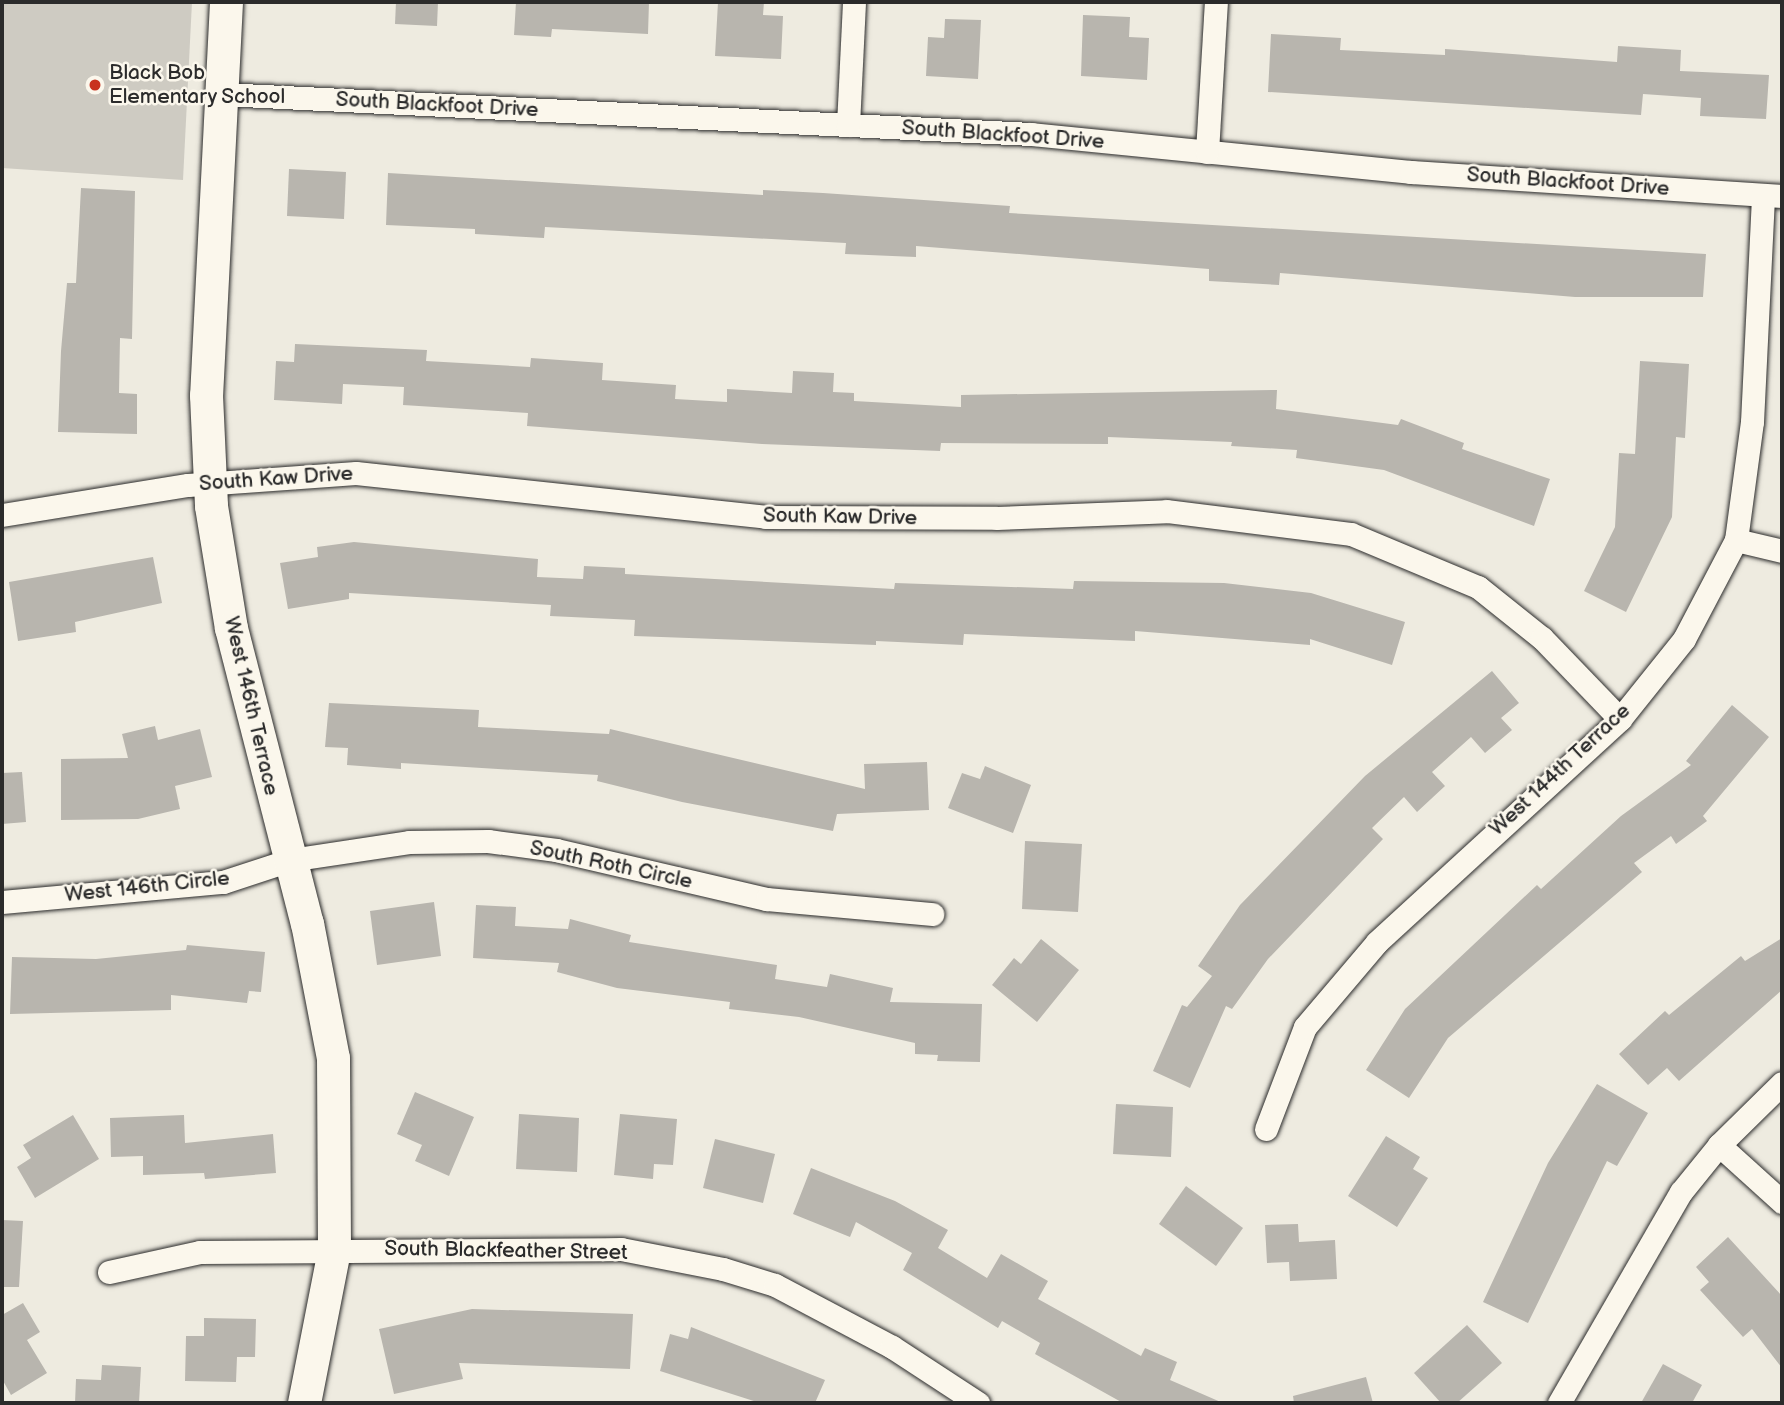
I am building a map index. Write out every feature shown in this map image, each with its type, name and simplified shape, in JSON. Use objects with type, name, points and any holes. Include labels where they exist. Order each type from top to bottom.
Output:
[{"type":"street","name":"West 146th Terrace","points":[[226,2],[206,395],[210,483],[231,628],[290,860],[333,1058],[334,1250],[304,1403]]},
{"type":"street","points":[[848,125],[854,2]]},
{"type":"street","points":[[1207,152],[1216,2]]},
{"type":"street","name":"South Blackfoot Drive","points":[[222,94],[1031,134],[1411,172],[1773,195]]},
{"type":"street","name":"West 144th Terrace","points":[[1266,1129],[1305,1027],[1368,953],[1619,719],[1684,639],[1736,540],[1752,422],[1773,195]]},
{"type":"street","name":"South Kaw Drive","points":[[2,515],[210,483],[356,473],[765,517],[996,518],[1167,510],[1351,534],[1478,587],[1542,638],[1619,719]]},
{"type":"street","points":[[1736,540],[1782,551]]},
{"type":"street","name":"South Roth Circle","points":[[290,860],[409,842],[488,841],[556,850],[767,899],[932,914]]},
{"type":"street","name":"West 146th Circle","points":[[2,902],[223,882],[290,860]]},
{"type":"street","points":[[1559,1403],[1652,1235],[1719,1145],[1782,1083]]},
{"type":"street","points":[[1719,1145],[1782,1202]]},
{"type":"street","name":"South Blackfeather Street","points":[[108,1272],[200,1252],[621,1249],[723,1269],[829,1311],[978,1403]]},
{"type":"shaded area","name":"Black Bob Elementary School","points":[[2,2],[192,2],[183,180],[2,168]]},
{"type":"building","points":[[396,2],[438,2],[437,26],[395,24]]},
{"type":"building","points":[[516,2],[649,2],[648,34],[552,29],[551,37],[514,35]]},
{"type":"building","points":[[718,2],[764,2],[763,15],[783,16],[781,59],[715,56]]},
{"type":"building","points":[[1083,15],[1130,17],[1129,37],[1149,38],[1147,80],[1081,76]]},
{"type":"building","points":[[945,19],[981,20],[978,79],[926,76],[928,37],[944,38]]},
{"type":"building","points":[[1271,34],[1341,38],[1340,50],[1445,55],[1445,49],[1617,62],[1618,46],[1681,50],[1680,71],[1769,75],[1766,119],[1700,116],[1701,98],[1643,94],[1641,115],[1268,92]]},
{"type":"building","points":[[289,169],[346,172],[344,219],[287,216]]},
{"type":"building","points":[[388,173],[763,195],[763,190],[823,193],[1010,206],[1009,213],[1706,254],[1703,297],[1575,297],[1280,273],[1279,285],[1209,281],[1209,269],[916,246],[916,257],[845,254],[846,243],[545,227],[544,238],[475,234],[475,229],[386,225]]},
{"type":"building","points":[[81,188],[135,191],[132,339],[120,338],[119,393],[137,394],[137,434],[58,432],[67,283],[76,283]]},
{"type":"building","points":[[295,344],[427,350],[426,361],[530,367],[531,358],[603,363],[602,380],[676,385],[675,399],[727,402],[727,389],[792,393],[793,371],[834,373],[833,392],[854,393],[854,401],[961,407],[961,395],[1277,390],[1276,409],[1398,425],[1401,419],[1464,443],[1462,449],[1550,479],[1534,526],[1384,470],[1296,458],[1297,450],[1231,446],[1232,442],[1108,437],[1108,444],[941,443],[940,451],[762,444],[527,426],[528,413],[403,405],[404,387],[343,384],[342,404],[274,400],[276,361],[294,362]]},
{"type":"building","points":[[1640,361],[1689,364],[1685,438],[1676,437],[1672,517],[1626,612],[1584,591],[1615,527],[1619,453],[1635,454]]},
{"type":"building","points":[[354,542],[538,559],[537,577],[583,579],[584,566],[625,568],[625,574],[894,589],[895,583],[1073,589],[1074,581],[1224,583],[1311,593],[1405,622],[1392,665],[1310,639],[1310,645],[1135,631],[1135,641],[964,634],[963,645],[876,641],[876,645],[634,636],[635,620],[550,616],[551,605],[349,593],[349,599],[288,609],[280,563],[318,557],[317,547]]},
{"type":"building","points":[[153,557],[162,603],[75,622],[76,632],[18,641],[9,582]]},
{"type":"building","points":[[1492,671],[1519,703],[1501,718],[1512,730],[1485,753],[1471,737],[1432,772],[1445,786],[1417,812],[1404,797],[1372,828],[1383,839],[1268,959],[1232,1009],[1226,1006],[1190,1088],[1153,1071],[1182,1005],[1187,1007],[1212,976],[1198,966],[1240,905],[1365,776]]},
{"type":"building","points":[[329,703],[479,710],[478,727],[609,734],[610,729],[865,789],[864,764],[927,762],[929,810],[837,814],[833,831],[682,802],[597,781],[598,775],[401,763],[401,769],[347,765],[348,748],[325,747]]},
{"type":"building","points":[[1732,705],[1769,737],[1703,816],[1707,821],[1676,844],[1671,836],[1634,863],[1642,872],[1448,1038],[1409,1098],[1366,1070],[1405,1009],[1537,885],[1541,889],[1621,816],[1691,765],[1686,761]]},
{"type":"building","points":[[155,726],[158,740],[200,729],[212,777],[175,786],[180,809],[138,819],[61,820],[61,759],[128,758],[122,734]]},
{"type":"building","points":[[985,766],[1031,785],[1013,833],[948,808],[962,773],[980,779]]},
{"type":"building","points":[[22,772],[26,822],[2,824],[2,773]]},
{"type":"building","points":[[1025,841],[1082,844],[1078,912],[1022,909]]},
{"type":"building","points":[[434,902],[441,956],[377,965],[370,911]]},
{"type":"building","points":[[476,905],[516,907],[515,926],[568,929],[570,919],[631,935],[629,942],[777,965],[775,979],[827,987],[830,974],[893,988],[890,1002],[982,1004],[980,1062],[937,1061],[938,1055],[915,1054],[915,1043],[799,1017],[729,1009],[730,1002],[617,988],[557,972],[559,963],[473,958]]},
{"type":"building","points":[[1782,938],[1782,990],[1679,1081],[1667,1068],[1648,1085],[1619,1054],[1665,1011],[1669,1015],[1741,956],[1745,961]]},
{"type":"building","points":[[1041,939],[1079,970],[1037,1022],[992,985],[1014,958],[1021,964]]},
{"type":"building","points":[[187,945],[265,952],[261,992],[249,991],[247,1003],[171,995],[171,1010],[10,1014],[12,957],[96,959],[186,950]]},
{"type":"building","points":[[1597,1084],[1648,1113],[1617,1166],[1607,1161],[1528,1323],[1483,1302],[1548,1163]]},
{"type":"building","points":[[415,1092],[474,1117],[449,1176],[415,1161],[422,1145],[397,1134]]},
{"type":"building","points":[[1116,1104],[1173,1107],[1171,1157],[1113,1154]]},
{"type":"building","points":[[519,1114],[579,1118],[577,1172],[516,1169]]},
{"type":"building","points":[[620,1114],[677,1119],[673,1165],[654,1164],[653,1179],[614,1175]]},
{"type":"building","points":[[73,1115],[99,1159],[35,1198],[17,1167],[31,1158],[23,1145]]},
{"type":"building","points":[[184,1115],[185,1143],[273,1134],[276,1173],[205,1179],[204,1173],[143,1175],[143,1156],[111,1157],[110,1118]]},
{"type":"building","points":[[1386,1136],[1420,1157],[1413,1169],[1428,1178],[1397,1227],[1348,1196]]},
{"type":"building","points":[[715,1139],[775,1154],[763,1203],[703,1188]]},
{"type":"building","points":[[811,1168],[895,1201],[948,1230],[938,1248],[987,1278],[1001,1254],[1048,1281],[1038,1299],[1141,1356],[1145,1348],[1177,1362],[1170,1380],[1223,1403],[1123,1403],[1035,1354],[1040,1343],[1002,1321],[998,1328],[903,1270],[912,1253],[856,1222],[850,1237],[793,1214]]},
{"type":"building","points":[[1186,1186],[1243,1228],[1216,1266],[1159,1224]]},
{"type":"building","points":[[2,1220],[23,1221],[19,1287],[2,1287]]},
{"type":"building","points":[[1298,1224],[1299,1242],[1335,1240],[1337,1279],[1290,1281],[1289,1262],[1267,1263],[1265,1225]]},
{"type":"building","points":[[1728,1237],[1782,1296],[1782,1368],[1752,1329],[1743,1337],[1700,1290],[1709,1282],[1696,1267]]},
{"type":"building","points":[[23,1303],[40,1332],[27,1340],[47,1373],[11,1395],[2,1379],[2,1315]]},
{"type":"building","points":[[472,1309],[633,1314],[630,1369],[459,1363],[463,1379],[394,1394],[379,1329]]},
{"type":"building","points":[[204,1318],[256,1319],[255,1357],[237,1357],[236,1382],[185,1381],[186,1336],[204,1336]]},
{"type":"building","points":[[1467,1325],[1502,1363],[1457,1403],[1441,1403],[1414,1373]]},
{"type":"building","points":[[691,1327],[825,1380],[815,1403],[760,1403],[660,1371],[670,1334],[688,1339]]},
{"type":"building","points":[[1663,1364],[1702,1385],[1692,1403],[1641,1403]]},
{"type":"building","points":[[102,1365],[141,1367],[139,1403],[75,1403],[76,1379],[101,1380]]},
{"type":"building","points":[[1366,1377],[1373,1403],[1294,1403],[1293,1396]]},
{"type":"place","name":"Black Bob Elementary School","points":[[95,85]]}]
